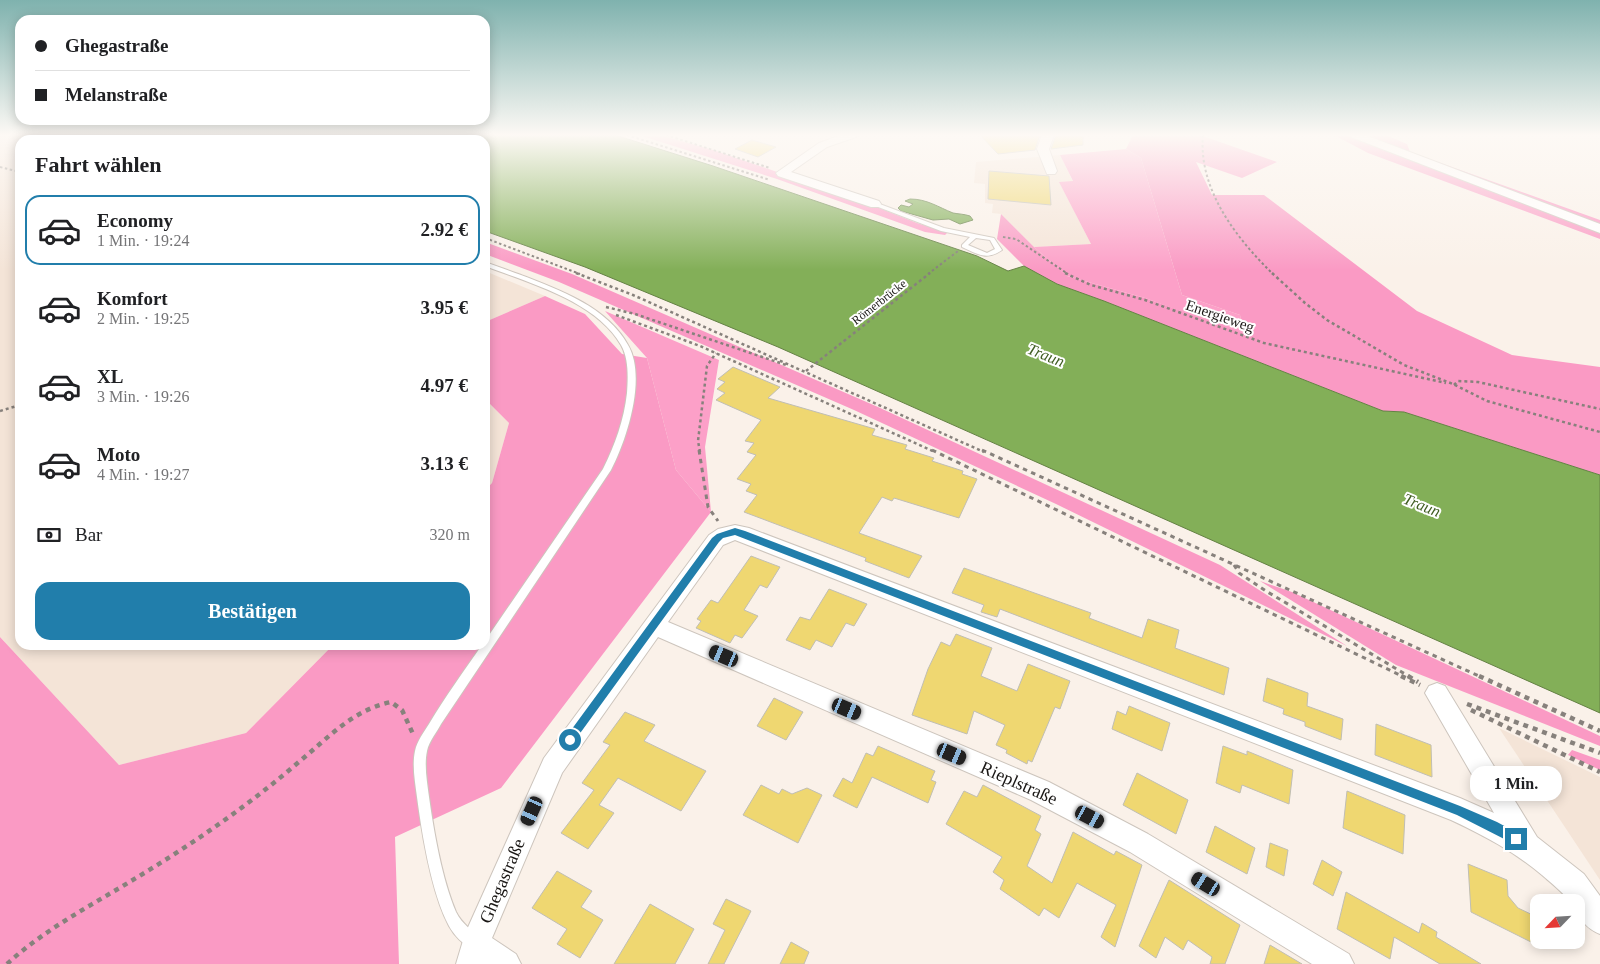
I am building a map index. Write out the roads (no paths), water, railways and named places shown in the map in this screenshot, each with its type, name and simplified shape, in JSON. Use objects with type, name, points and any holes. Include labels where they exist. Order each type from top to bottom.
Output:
[{"type":"street","points":[[805,180],[875,204]]},
{"type":"street","points":[[1472,180],[1600,229]]},
{"type":"street","points":[[728,533],[742,533],[1451,808],[1493,826],[1528,846],[1574,884],[1600,920]]},
{"type":"street","name":"Ghegastraße","points":[[473,954],[554,766],[570,740],[716,540],[728,533]]},
{"type":"street","name":"Rieplstraße","points":[[654,626],[1040,791],[1139,844],[1339,964]]},
{"type":"street","points":[[1436,693],[1528,846]]},
{"type":"street","points":[[473,954],[506,964]]},
{"type":"lane","points":[[875,204],[943,230],[992,239],[1000,250],[987,255],[964,246],[975,236]]},
{"type":"lane","points":[[490,266],[586,307],[612,328],[629,356],[631,390],[629,412],[619,446],[607,470],[490,642]]},
{"type":"lane","points":[[473,954],[450,916],[439,876],[420,772],[421,750],[437,720],[485,650]]},
{"type":"water","name":"Traun","points":[[490,180],[754,180],[977,256],[1008,271],[1024,266],[1057,284],[1383,411],[1404,412],[1600,475],[1600,713],[778,347],[585,267],[490,233]]},
{"type":"water","points":[[910,199],[927,202],[953,213],[970,216],[973,220],[960,224],[949,219],[933,220],[901,211],[898,208],[901,205],[909,207],[913,204],[905,201]]}]
